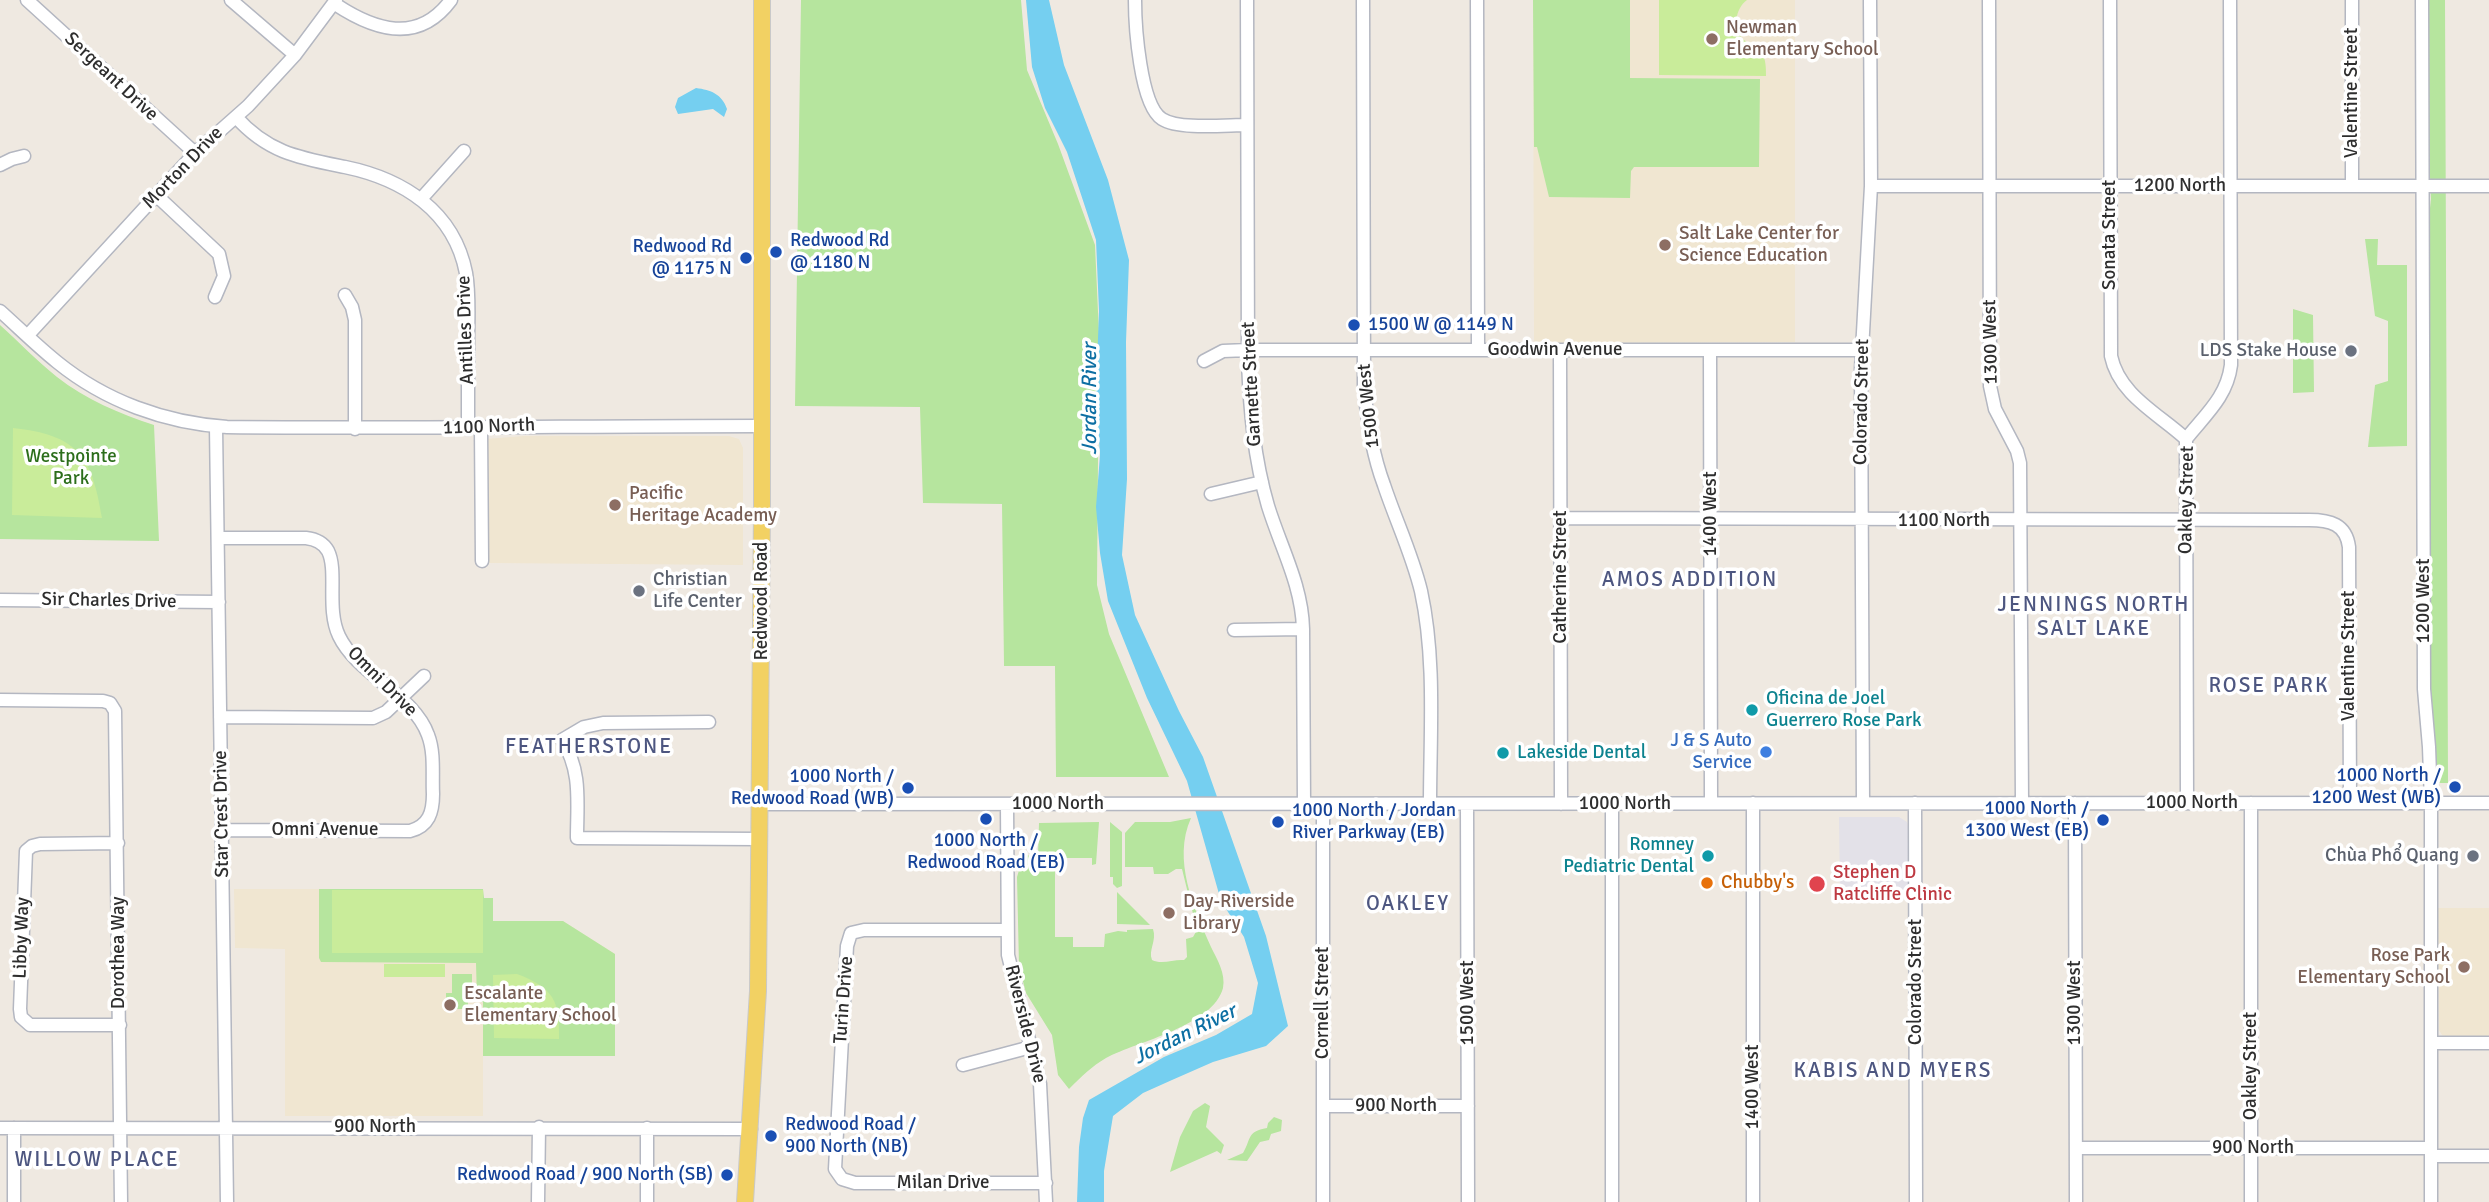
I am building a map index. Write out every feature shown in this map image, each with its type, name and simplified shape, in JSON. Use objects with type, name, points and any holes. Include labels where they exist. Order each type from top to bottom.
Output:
[{"type":"main road","name":"Redwood Road","points":[[745,1202],[758,991],[762,0]]},
{"type":"street","name":"Sergeant Drive","points":[[27,0],[195,153]]},
{"type":"street","points":[[231,0],[295,55]]},
{"type":"street","points":[[335,2],[368,23],[392,29],[418,26],[452,0]]},
{"type":"street","points":[[1135,0],[1138,54],[1157,115],[1167,121],[1181,124],[1247,125]]},
{"type":"street","name":"Garnette Street","points":[[1247,0],[1248,350],[1252,431],[1273,522],[1298,588],[1303,629],[1304,804]]},
{"type":"street","name":"1500 West","points":[[1363,0],[1364,350],[1367,412],[1376,461],[1410,551],[1425,615],[1430,666],[1430,804]]},
{"type":"street","points":[[1478,0],[1478,350]]},
{"type":"street","name":"Colorado Street","points":[[1863,803],[1861,350],[1871,186],[1870,0]]},
{"type":"street","name":"1300 West","points":[[1989,0],[1990,386],[1999,420],[2019,455],[2022,803]]},
{"type":"street","name":"Sonata Street","points":[[2110,0],[2110,349],[2119,379],[2129,391],[2186,439]]},
{"type":"street","name":"Oakley Street","points":[[2187,803],[2186,439],[2220,399],[2230,374],[2231,0]]},
{"type":"street","name":"Valentine Street","points":[[2352,0],[2352,186]]},
{"type":"street","name":"1200 West","points":[[2422,0],[2424,689],[2431,803],[2431,1202]]},
{"type":"street","name":"Morton Drive","points":[[28,335],[195,153],[236,117],[295,55],[335,2]]},
{"type":"street","name":"Antilles Drive","points":[[236,117],[254,136],[276,149],[384,177],[421,200],[449,232],[465,271],[468,300],[482,561]]},
{"type":"street","points":[[421,200],[464,151]]},
{"type":"street","points":[[0,165],[24,156]]},
{"type":"street","name":"1200 North","points":[[1871,186],[2489,186]]},
{"type":"street","points":[[156,195],[219,254],[224,276],[215,297]]},
{"type":"street","points":[[345,295],[355,320],[355,429]]},
{"type":"street","name":"1100 North","points":[[0,311],[76,377],[122,402],[170,418],[216,427],[474,429],[541,426],[762,426]]},
{"type":"street","name":"Goodwin Avenue","points":[[1204,361],[1223,351],[1248,350],[1861,350]]},
{"type":"street","name":"Catherine Street","points":[[1560,350],[1561,804]]},
{"type":"street","name":"1400 West","points":[[1710,350],[1711,803]]},
{"type":"street","name":"Star Crest Drive","points":[[216,427],[227,1202]]},
{"type":"street","points":[[1211,494],[1262,482]]},
{"type":"street","name":"1100 North","points":[[1560,518],[2327,520]]},
{"type":"street","name":"Valentine Street","points":[[2327,520],[2343,530],[2349,547],[2350,803]]},
{"type":"street","name":"Omni Drive","points":[[218,538],[306,538],[321,542],[330,557],[332,606],[339,636],[350,652],[424,725],[430,744],[433,807],[426,824]]},
{"type":"street","name":"Sir Charles Drive","points":[[0,600],[219,602]]},
{"type":"street","points":[[1234,630],[1303,629]]},
{"type":"street","points":[[220,717],[373,718],[386,712],[424,676]]},
{"type":"street","name":"Dorothea Way","points":[[0,701],[103,701],[113,705],[116,718],[121,1202]]},
{"type":"street","points":[[709,722],[603,723],[584,727],[562,740],[572,755],[576,774],[577,838],[759,839]]},
{"type":"street","name":"1400 West","points":[[1753,803],[1754,1202]]},
{"type":"street","name":"Colorado Street","points":[[1915,803],[1916,1202]]},
{"type":"street","name":"1300 West","points":[[2075,803],[2076,1202]]},
{"type":"street","name":"Oakley Street","points":[[2251,803],[2251,1202]]},
{"type":"street","name":"1000 North","points":[[760,804],[2489,803]]},
{"type":"street","name":"Riverside Drive","points":[[1007,804],[1009,964],[1041,1092],[1046,1202]]},
{"type":"street","name":"Cornell Street","points":[[1323,804],[1323,1202]]},
{"type":"street","name":"1500 West","points":[[1467,804],[1468,1202]]},
{"type":"street","points":[[1612,804],[1612,1202]]},
{"type":"street","name":"Omni Avenue","points":[[222,830],[404,831],[426,824]]},
{"type":"street","name":"Libby Way","points":[[118,844],[40,844],[26,851],[20,1009],[21,1017],[30,1025],[120,1025]]},
{"type":"street","name":"Turin Drive","points":[[842,1179],[836,1173],[834,1161],[850,933],[864,930],[1007,930]]},
{"type":"street","points":[[2431,1043],[2489,1043]]},
{"type":"street","points":[[964,1065],[1031,1047]]},
{"type":"street","name":"900 North","points":[[1323,1106],[1468,1106]]},
{"type":"street","points":[[538,1202],[539,1127]]},
{"type":"street","points":[[7,1128],[13,1202]]},
{"type":"street","name":"900 North","points":[[7,1128],[751,1129]]},
{"type":"street","points":[[647,1128],[647,1202]]},
{"type":"street","name":"900 North","points":[[2076,1148],[2251,1148],[2489,1156]]},
{"type":"street","name":"Milan Drive","points":[[842,1179],[855,1183],[1046,1183]]},
{"type":"shaded area","name":"Salt Lake Center for Science Education","points":[[1533,0],[1795,0],[1795,342],[1534,343]]},
{"type":"shaded area","name":"Pacific Heritage Academy","points":[[524,436],[729,436],[739,439],[743,448],[743,565],[486,563],[486,439]]},
{"type":"shaded area","points":[[1839,817],[1899,817],[1907,822],[1909,895],[1840,895]]},
{"type":"shaded area","name":"Escalante Elementary School","points":[[234,889],[483,889],[484,898],[493,898],[493,921],[563,921],[615,954],[615,1056],[483,1056],[483,1116],[285,1116],[285,949],[235,948]]},
{"type":"shaded area","name":"Rose Park Elementary School","points":[[2438,908],[2489,908],[2489,1038],[2449,1038],[2439,1030]]},
{"type":"green space","points":[[801,0],[1021,0],[1027,70],[1095,245],[1099,334],[1097,585],[1109,634],[1169,777],[1056,777],[1055,666],[1004,666],[1002,504],[923,503],[920,407],[795,406]]},
{"type":"green space","points":[[1533,0],[1630,0],[1630,78],[1760,79],[1759,167],[1634,167],[1631,171],[1630,198],[1549,197],[1537,147],[1534,147]]},
{"type":"green space","points":[[1659,0],[1747,0],[1736,19],[1738,30],[1744,40],[1762,53],[1766,76],[1659,75]]},
{"type":"green space","points":[[2427,0],[2445,0],[2448,783],[2438,783],[2430,709],[2428,226],[2431,199]]},
{"type":"green space","points":[[2365,239],[2378,239],[2377,265],[2407,265],[2407,446],[2368,447],[2375,385],[2388,381],[2388,321],[2375,316]]},
{"type":"green space","points":[[2293,309],[2313,315],[2314,392],[2293,393]]},
{"type":"green space","name":"Westpointe Park","points":[[0,325],[42,365],[68,385],[103,405],[154,425],[159,541],[0,539]]},
{"type":"green space","points":[[13,428],[52,436],[78,452],[93,478],[102,518],[12,515]]},
{"type":"green space","points":[[1191,818],[1186,834],[1184,867],[1192,900],[1220,967],[1223,988],[1205,1013],[1173,1031],[1106,1058],[1069,1089],[1058,1075],[1052,1035],[1026,993],[1019,966],[1017,877],[1020,867],[1017,855],[1038,856],[1039,823],[1099,822],[1096,864],[1092,865],[1092,858],[1065,858],[1064,867],[1055,867],[1055,937],[1073,937],[1073,947],[1104,947],[1105,934],[1153,929],[1152,960],[1184,960],[1187,957],[1186,939],[1193,937],[1197,930],[1182,869],[1168,874],[1154,874],[1153,867],[1125,867],[1125,833],[1135,822],[1170,822]]},
{"type":"green space","points":[[1110,822],[1122,832],[1122,886],[1117,888],[1113,884],[1113,877],[1110,877]]},
{"type":"green space","points":[[319,889],[483,889],[484,898],[493,898],[493,921],[563,921],[615,954],[615,1056],[483,1056],[483,1002],[477,1001],[476,963],[321,962]]},
{"type":"green space","points":[[332,890],[483,890],[483,953],[332,953]]},
{"type":"green space","points":[[1117,892],[1150,925],[1117,924]]},
{"type":"green space","points":[[384,964],[445,964],[445,977],[384,977]]},
{"type":"green space","points":[[452,974],[472,974],[472,993],[468,994],[468,1009],[446,1009],[446,993],[452,993]]},
{"type":"green space","points":[[517,974],[539,985],[552,998],[558,1015],[559,1039],[494,1038],[493,975]]},
{"type":"green space","points":[[1205,1103],[1210,1106],[1206,1127],[1224,1145],[1221,1154],[1217,1151],[1170,1172],[1180,1137],[1193,1111]]},
{"type":"green space","points":[[1274,1117],[1282,1120],[1281,1131],[1271,1134],[1269,1140],[1260,1142],[1247,1161],[1227,1160],[1243,1153],[1250,1136],[1267,1128]]},
{"type":"water","points":[[1026,0],[1049,0],[1064,65],[1108,180],[1129,260],[1126,342],[1127,479],[1122,555],[1135,615],[1203,757],[1266,936],[1288,1026],[1266,1046],[1213,1062],[1143,1093],[1113,1116],[1104,1171],[1104,1202],[1077,1202],[1079,1147],[1083,1118],[1089,1100],[1164,1057],[1216,1035],[1252,1014],[1258,983],[1244,937],[1221,901],[1187,781],[1147,698],[1108,601],[1096,507],[1100,455],[1096,394],[1099,311],[1096,240],[1067,152],[1045,108],[1032,67]]},
{"type":"water","points":[[696,88],[719,96],[727,109],[724,117],[713,109],[678,114],[675,107],[678,98]]},
{"type":"place","name":"Newman Elementary School","points":[[1712,39]]},
{"type":"place","name":"Salt Lake Center for Science Education","points":[[1665,245]]},
{"type":"place","name":"Redwood Rd @ 1180 N","points":[[776,252]]},
{"type":"place","name":"Redwood Rd @ 1175 N","points":[[746,258]]},
{"type":"place","name":"1500 W @ 1149 N","points":[[1354,325]]},
{"type":"place","name":"LDS Stake House","points":[[2351,351]]},
{"type":"place","name":"Pacific Heritage Academy","points":[[615,505]]},
{"type":"place","name":"Christian Life Center","points":[[639,591]]},
{"type":"place","name":"Oficina de Joel Guerrero Rose Park","points":[[1752,710]]},
{"type":"place","name":"J & S Auto Service","points":[[1766,752]]},
{"type":"place","name":"Lakeside Dental","points":[[1503,753]]},
{"type":"place","name":"1000 North / 1200 West (WB)","points":[[2455,787]]},
{"type":"place","name":"1000 North / Redwood Road (WB)","points":[[908,788]]},
{"type":"place","name":"1000 North / Redwood Road (EB)","points":[[986,819]]},
{"type":"place","name":"1000 North / 1300 West (EB)","points":[[2103,820]]},
{"type":"place","name":"1000 North / Jordan River Parkway (EB)","points":[[1278,822]]},
{"type":"place","name":"Romney Pediatric Dental","points":[[1708,856]]},
{"type":"place","name":"Chùa Phổ Quang","points":[[2473,856]]},
{"type":"place","name":"Chubby's","points":[[1707,883]]},
{"type":"place","name":"Stephen D Ratcliffe Clinic","points":[[1817,884]]},
{"type":"place","name":"Day-Riverside Library","points":[[1169,913]]},
{"type":"place","name":"Rose Park Elementary School","points":[[2464,967]]},
{"type":"place","name":"Escalante Elementary School","points":[[450,1005]]},
{"type":"place","name":"Redwood Road / 900 North (NB)","points":[[771,1136]]},
{"type":"place","name":"Redwood Road / 900 North (SB)","points":[[727,1175]]},
{"type":"district","name":"AMOS ADDITION","points":[[1690,580]]},
{"type":"district","name":"JENNINGS NORTH SALT LAKE","points":[[2094,617]]},
{"type":"district","name":"ROSE PARK","points":[[2269,686]]},
{"type":"district","name":"FEATHERSTONE","points":[[589,747]]},
{"type":"district","name":"OAKLEY","points":[[1408,904]]},
{"type":"district","name":"KABIS AND MYERS","points":[[1893,1071]]},
{"type":"district","name":"WILLOW PLACE","points":[[97,1160]]},
{"type":"water label","name":"Jordan River","points":[[1090,399]]},
{"type":"water label","name":"Jordan River","points":[[1185,1035]]}]
